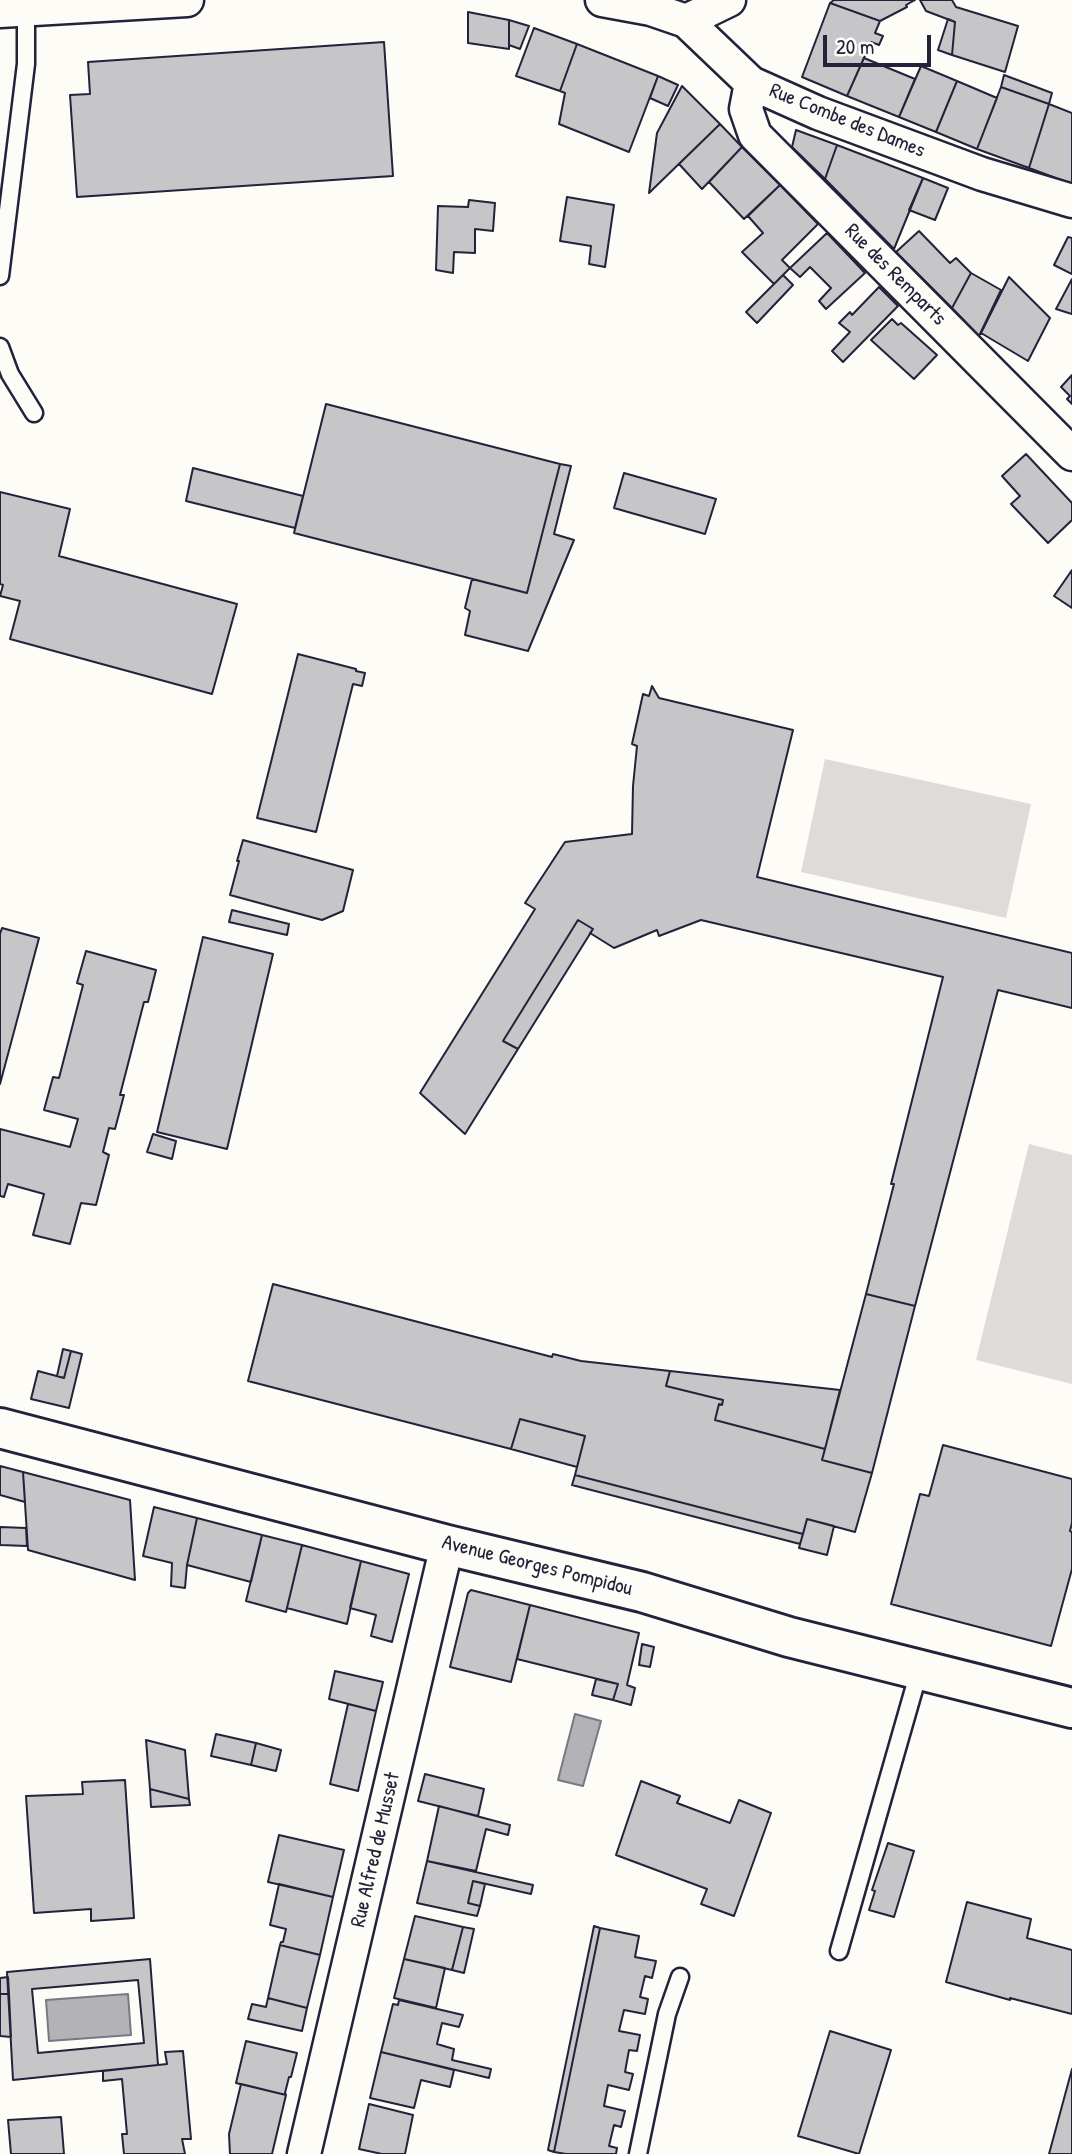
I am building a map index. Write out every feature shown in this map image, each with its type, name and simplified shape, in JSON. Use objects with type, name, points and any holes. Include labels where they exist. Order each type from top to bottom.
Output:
[{"type":"main road","name":"Avenue Georges Pompidou","points":[[0,1427],[447,1545],[642,1592],[789,1637],[1072,1708]]},
{"type":"street","points":[[13,10],[187,0]]},
{"type":"street","name":"Rue Combe des Dames","points":[[602,0],[651,9],[686,21],[751,83],[818,113],[969,169],[1072,201]]},
{"type":"street","points":[[686,21],[729,0]]},
{"type":"street","name":"Rue des Remparts","points":[[751,83],[746,108],[755,135],[1072,454]]},
{"type":"street","name":"Rue Alfred de Musset","points":[[304,2154],[447,1545]]},
{"type":"lane","points":[[0,276],[26,64],[13,10]]},
{"type":"lane","points":[[0,347],[10,374],[34,413]]},
{"type":"lane","points":[[839,1951],[920,1668]]},
{"type":"lane","points":[[638,2154],[667,2014],[680,1977]]},
{"type":"shaded area","points":[[825,759],[1031,804],[1006,918],[801,872]]},
{"type":"shaded area","points":[[1029,1144],[1072,1155],[1072,1384],[976,1360]]},
{"type":"shaded area","points":[[575,1714],[601,1721],[583,1786],[558,1780]]},
{"type":"shaded area","points":[[128,1994],[131,2035],[49,2041],[46,2000]]},
{"type":"building","points":[[834,0],[915,0],[880,21],[830,3]]},
{"type":"building","points":[[920,0],[952,0],[956,7],[1018,26],[1005,72],[952,55],[955,22],[926,11]]},
{"type":"building","points":[[830,3],[880,21],[875,33],[883,36],[879,45],[871,42],[847,96],[802,77]]},
{"type":"building","points":[[468,12],[509,20],[509,49],[468,43]]},
{"type":"building","points":[[948,19],[955,22],[952,55],[938,50]]},
{"type":"building","points":[[509,20],[529,26],[520,49],[509,45]]},
{"type":"building","points":[[534,28],[577,44],[560,91],[516,76]]},
{"type":"building","points":[[384,42],[393,176],[77,197],[70,95],[90,94],[88,62]]},
{"type":"building","points":[[577,44],[658,76],[629,152],[559,124],[565,93],[560,91]]},
{"type":"building","points":[[864,58],[915,79],[899,117],[847,96]]},
{"type":"building","points":[[921,66],[957,81],[936,132],[899,117]]},
{"type":"building","points":[[1004,75],[1052,93],[1049,104],[1001,87]]},
{"type":"building","points":[[658,76],[678,85],[668,106],[650,98]]},
{"type":"building","points":[[957,81],[997,98],[977,149],[936,132]]},
{"type":"building","points":[[682,86],[720,124],[649,193],[657,133]]},
{"type":"building","points":[[1001,87],[1049,104],[1029,168],[977,149]]},
{"type":"building","points":[[1049,104],[1072,113],[1072,184],[1029,168]]},
{"type":"building","points":[[720,124],[742,147],[702,189],[679,164]]},
{"type":"building","points":[[796,130],[837,145],[825,179],[792,147]]},
{"type":"building","points":[[837,145],[923,178],[894,249],[825,179]]},
{"type":"building","points":[[742,147],[780,185],[744,219],[709,182]]},
{"type":"building","points":[[923,178],[948,188],[935,220],[909,210]]},
{"type":"building","points":[[780,185],[818,224],[782,260],[790,268],[774,284],[742,252],[763,233],[748,216]]},
{"type":"building","points":[[567,197],[614,205],[605,267],[589,264],[591,246],[560,241]]},
{"type":"building","points":[[469,200],[495,203],[493,231],[475,229],[475,253],[454,252],[453,273],[436,270],[438,206],[468,207]]},
{"type":"building","points":[[919,231],[950,263],[956,258],[971,273],[952,308],[896,252]]},
{"type":"building","points":[[827,233],[865,273],[826,309],[819,301],[831,288],[810,267],[800,277],[790,268]]},
{"type":"building","points":[[1068,237],[1072,238],[1072,274],[1054,265]]},
{"type":"building","points":[[971,273],[1001,290],[979,336],[952,308]]},
{"type":"building","points":[[783,275],[793,285],[757,323],[746,312]]},
{"type":"building","points":[[1009,277],[1050,318],[1028,361],[981,333]]},
{"type":"building","points":[[1072,279],[1072,314],[1056,309]]},
{"type":"building","points":[[879,287],[898,306],[843,362],[832,351],[850,332],[839,323],[850,312],[852,315]]},
{"type":"building","points":[[892,319],[898,325],[901,323],[937,355],[914,379],[871,340]]},
{"type":"building","points":[[1072,375],[1072,404],[1067,399],[1070,396],[1061,387]]},
{"type":"building","points":[[326,404],[560,464],[527,593],[294,533]]},
{"type":"building","points":[[1026,454],[1072,503],[1072,520],[1048,543],[1011,504],[1020,496],[1002,476]]},
{"type":"building","points":[[560,464],[571,466],[554,534],[574,540],[528,651],[465,635],[470,611],[465,608],[472,579],[527,593]]},
{"type":"building","points":[[193,468],[303,496],[295,528],[186,501]]},
{"type":"building","points":[[624,473],[716,499],[705,534],[614,508]]},
{"type":"building","points":[[0,492],[70,509],[59,556],[237,604],[212,694],[10,639],[20,601],[0,596],[3,585],[0,584]]},
{"type":"building","points":[[1072,570],[1072,608],[1054,596]]},
{"type":"building","points":[[298,654],[365,673],[362,686],[353,684],[316,832],[257,818]]},
{"type":"building","points":[[652,686],[659,698],[793,730],[757,877],[1072,953],[1072,1008],[998,990],[915,1306],[866,1294],[943,977],[701,920],[659,936],[657,930],[614,948],[590,933],[593,929],[578,920],[503,1041],[518,1049],[465,1134],[420,1093],[535,909],[525,903],[565,842],[632,834],[637,746],[632,744],[643,694],[649,696]]},
{"type":"building","points":[[243,840],[353,870],[343,911],[322,920],[230,895]]},
{"type":"building","points":[[232,910],[289,924],[287,935],[229,922]]},
{"type":"building","points":[[578,920],[593,929],[518,1049],[503,1041]]},
{"type":"building","points":[[2,928],[39,938],[0,1084],[0,934]]},
{"type":"building","points":[[203,937],[273,954],[227,1149],[157,1132]]},
{"type":"building","points":[[86,951],[156,970],[148,1002],[144,1002],[120,1095],[124,1095],[115,1129],[109,1128],[103,1152],[109,1155],[96,1205],[81,1203],[70,1244],[33,1235],[44,1194],[8,1184],[4,1197],[0,1196],[0,1129],[70,1147],[78,1119],[44,1110],[53,1077],[59,1078],[83,985],[77,983]]},
{"type":"building","points":[[153,1134],[176,1141],[172,1159],[147,1152]]},
{"type":"building","points":[[273,1284],[552,1357],[553,1354],[581,1361],[670,1371],[666,1386],[723,1400],[722,1405],[719,1404],[715,1420],[825,1449],[822,1460],[872,1473],[855,1532],[807,1519],[803,1534],[575,1475],[585,1436],[520,1419],[511,1449],[248,1381]]},
{"type":"building","points":[[866,1294],[915,1306],[872,1473],[822,1460]]},
{"type":"building","points":[[63,1349],[71,1351],[64,1378],[57,1376]]},
{"type":"building","points":[[71,1351],[82,1354],[69,1408],[31,1399],[38,1371],[64,1378]]},
{"type":"building","points":[[670,1371],[840,1390],[825,1449],[715,1420],[719,1404],[722,1405],[723,1400],[666,1386]]},
{"type":"building","points":[[520,1419],[585,1436],[577,1467],[511,1449]]},
{"type":"building","points":[[943,1445],[1072,1479],[1072,1569],[1051,1646],[891,1604],[920,1494],[929,1496]]},
{"type":"building","points":[[0,1466],[23,1472],[25,1502],[0,1495]]},
{"type":"building","points":[[23,1472],[130,1500],[135,1580],[28,1550]]},
{"type":"building","points":[[575,1475],[803,1534],[800,1544],[572,1485]]},
{"type":"building","points":[[154,1507],[197,1518],[185,1588],[171,1586],[172,1563],[143,1556]]},
{"type":"building","points":[[197,1518],[262,1535],[251,1582],[187,1565]]},
{"type":"building","points":[[807,1519],[834,1526],[827,1555],[799,1548]]},
{"type":"building","points":[[0,1527],[26,1528],[27,1546],[0,1545]]},
{"type":"building","points":[[262,1535],[302,1545],[286,1612],[246,1601]]},
{"type":"building","points":[[302,1545],[361,1561],[347,1624],[287,1608]]},
{"type":"building","points":[[361,1561],[409,1574],[392,1642],[371,1636],[376,1615],[350,1608]]},
{"type":"building","points":[[471,1590],[530,1605],[511,1682],[450,1667],[468,1593]]},
{"type":"building","points":[[530,1605],[639,1633],[627,1685],[635,1688],[631,1705],[613,1700],[618,1684],[517,1659]]},
{"type":"building","points":[[642,1644],[654,1647],[650,1667],[639,1665]]},
{"type":"building","points":[[335,1671],[383,1682],[376,1711],[329,1699]]},
{"type":"building","points":[[596,1679],[618,1684],[613,1700],[592,1695]]},
{"type":"building","points":[[348,1704],[376,1711],[358,1791],[330,1784]]},
{"type":"building","points":[[216,1734],[256,1743],[251,1765],[211,1756]]},
{"type":"building","points":[[146,1740],[185,1750],[189,1799],[150,1789]]},
{"type":"building","points":[[256,1743],[281,1750],[276,1771],[251,1765]]},
{"type":"building","points":[[425,1774],[484,1789],[478,1816],[418,1801]]},
{"type":"building","points":[[125,1780],[134,1918],[91,1921],[91,1909],[34,1913],[26,1796],[83,1794],[82,1782]]},
{"type":"building","points":[[641,1781],[680,1796],[677,1803],[730,1823],[739,1800],[771,1813],[734,1916],[701,1904],[707,1889],[616,1855]]},
{"type":"building","points":[[150,1789],[189,1799],[190,1805],[151,1807]]},
{"type":"building","points":[[439,1806],[510,1825],[508,1835],[486,1829],[476,1871],[427,1861]]},
{"type":"building","points":[[279,1835],[344,1850],[333,1897],[268,1882]]},
{"type":"building","points":[[888,1843],[914,1851],[894,1917],[869,1910],[875,1891],[872,1890]]},
{"type":"building","points":[[427,1861],[533,1885],[531,1894],[473,1881],[468,1903],[480,1906],[477,1916],[417,1903]]},
{"type":"building","points":[[473,1881],[485,1884],[480,1906],[468,1903]]},
{"type":"building","points":[[279,1884],[333,1897],[320,1955],[280,1945],[286,1929],[270,1925]]},
{"type":"building","points":[[967,1902],[1031,1919],[1027,1938],[1072,1950],[1072,2014],[946,1982]]},
{"type":"building","points":[[415,1916],[463,1927],[452,1970],[404,1959]]},
{"type":"building","points":[[594,1926],[600,1928],[554,2152],[548,2150]]},
{"type":"building","points":[[463,1927],[474,1929],[464,1973],[452,1970]]},
{"type":"building","points":[[600,1928],[639,1936],[635,1957],[656,1961],[652,1978],[645,1976],[640,1997],[648,1999],[645,2014],[624,2010],[619,2031],[640,2035],[637,2051],[629,2050],[625,2072],[633,2074],[629,2090],[608,2085],[604,2106],[625,2111],[621,2127],[614,2125],[609,2146],[617,2148],[616,2154],[554,2152]]},
{"type":"building","points":[[280,1945],[320,1955],[307,2008],[268,1998]]},
{"type":"building","points":[[150,1959],[158,2065],[13,2080],[7,1972]],"holes":[[[138,1980],[144,2043],[38,2053],[32,1989]]]},
{"type":"building","points":[[404,1959],[445,1968],[436,2008],[394,1998]]},
{"type":"building","points":[[8,1977],[9,1994],[0,1994],[0,1978]]},
{"type":"building","points":[[0,1994],[9,1994],[11,2037],[0,2036]]},
{"type":"building","points":[[268,1998],[307,2008],[302,2031],[248,2019],[252,2004],[266,2007]]},
{"type":"building","points":[[399,2000],[463,2015],[459,2027],[442,2023],[437,2044],[454,2049],[452,2060],[491,2069],[489,2078],[381,2052],[393,2004],[398,2005]]},
{"type":"building","points":[[830,2031],[891,2050],[859,2154],[798,2136]]},
{"type":"building","points":[[246,2041],[297,2053],[286,2095],[236,2083]]},
{"type":"building","points":[[183,2051],[191,2139],[182,2139],[185,2154],[124,2154],[122,2134],[127,2134],[122,2079],[103,2081],[103,2071],[167,2064],[165,2052]]},
{"type":"building","points":[[381,2052],[454,2070],[450,2087],[421,2080],[414,2108],[370,2098]]},
{"type":"building","points":[[1072,2069],[1072,2154],[1049,2154]]},
{"type":"building","points":[[241,2084],[286,2095],[272,2154],[230,2154],[229,2134]]},
{"type":"building","points":[[369,2104],[413,2115],[405,2154],[382,2154],[359,2149]]},
{"type":"building","points":[[61,2117],[64,2154],[11,2154],[8,2120]]}]
